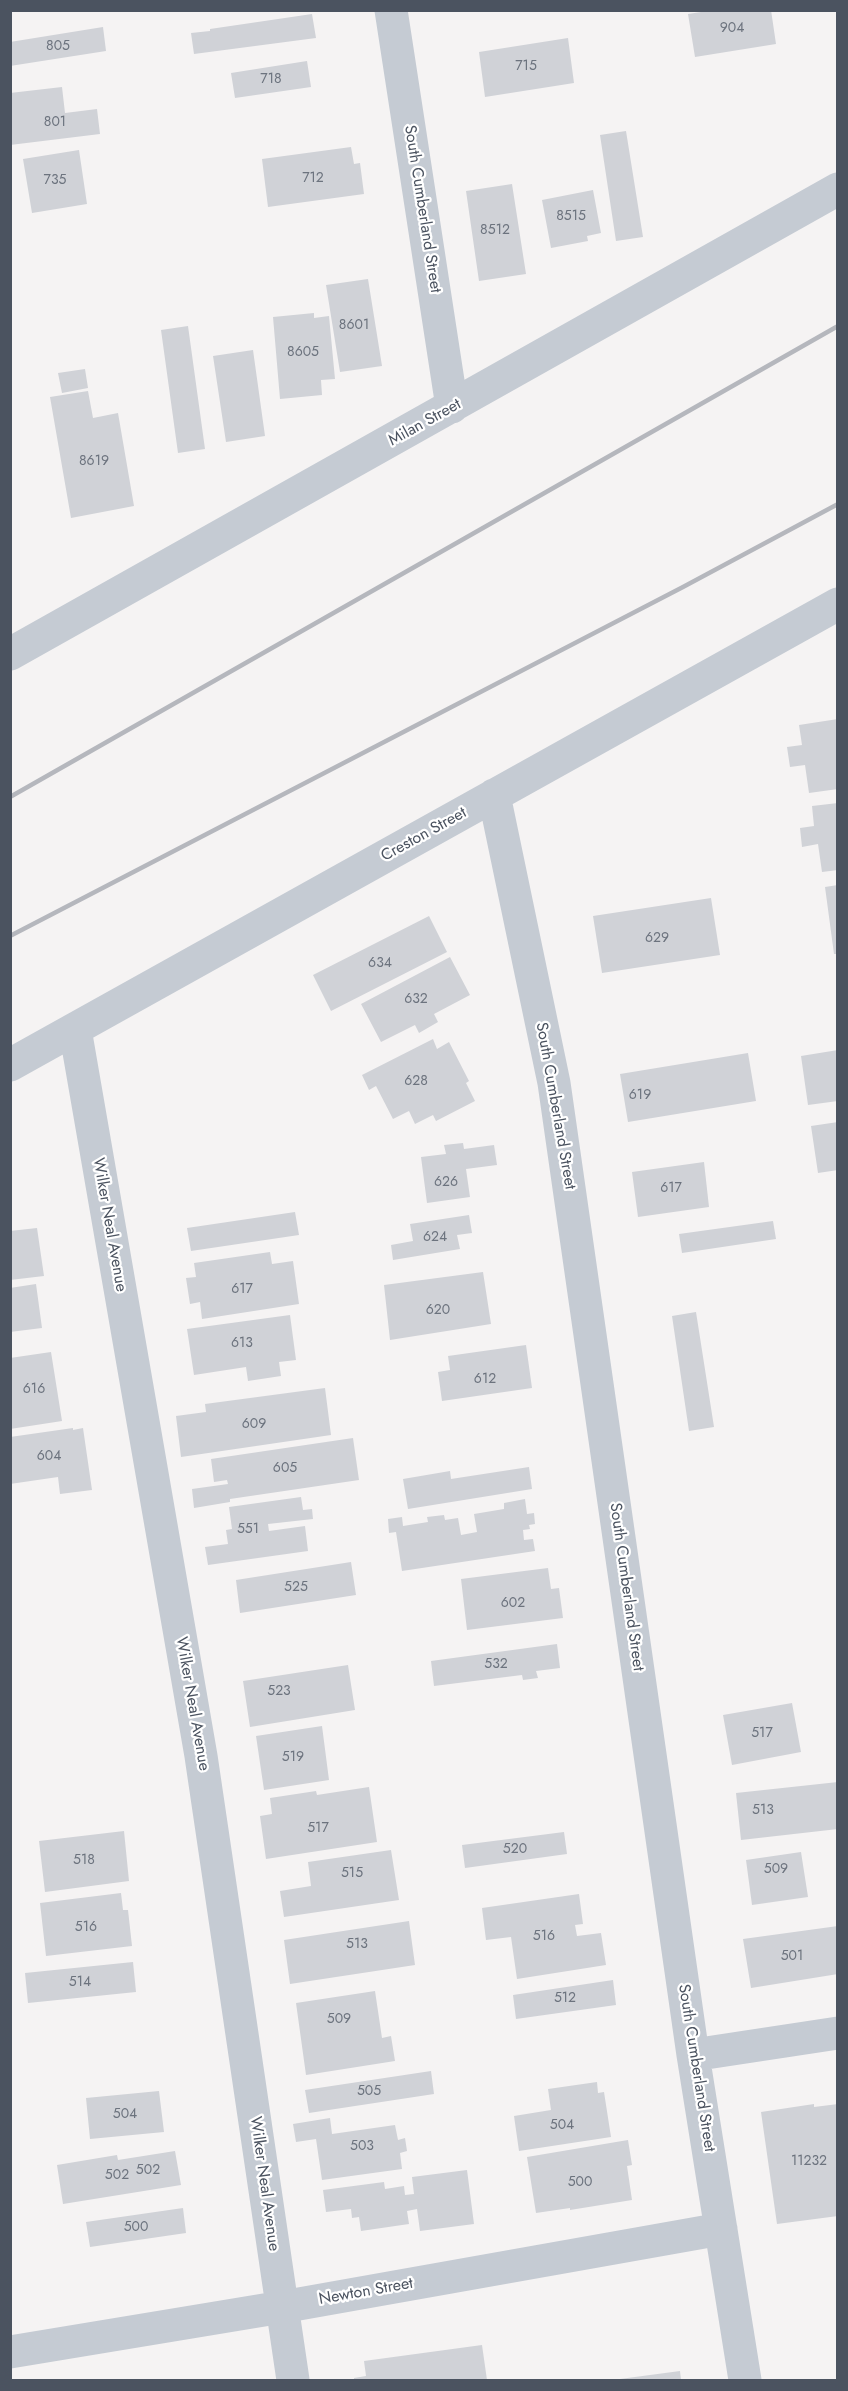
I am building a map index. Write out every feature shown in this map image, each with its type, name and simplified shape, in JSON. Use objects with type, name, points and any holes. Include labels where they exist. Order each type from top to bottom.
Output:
[{"type":"street","name":"South Cumberland Street","points":[[391,10],[452,407]]},
{"type":"street","name":"Milan Street","points":[[11,651],[452,407],[837,189]]},
{"type":"street","name":"Creston Street","points":[[10,1065],[837,604]]},
{"type":"street","name":"South Cumberland Street","points":[[494,795],[554,1083],[693,2055],[746,2380]]},
{"type":"street","name":"Wilker Neal Avenue","points":[[75,1029],[201,1756],[293,2380]]},
{"type":"street","points":[[693,2055],[837,2032]]},
{"type":"street","name":"Newton Street","points":[[10,2352],[282,2307],[721,2229]]},
{"type":"building","points":[[714,10],[771,10],[776,44],[695,57],[688,14]]},
{"type":"building","points":[[312,14],[316,38],[194,54],[191,33]]},
{"type":"building","points":[[103,27],[106,51],[10,66],[10,42]]},
{"type":"building","points":[[568,38],[574,83],[485,97],[479,52]]},
{"type":"building","points":[[307,61],[311,87],[235,98],[231,73]]},
{"type":"building","points":[[62,87],[65,113],[97,109],[100,134],[10,145],[10,93]]},
{"type":"building","points":[[626,131],[643,237],[616,241],[600,135]]},
{"type":"building","points":[[351,147],[354,164],[360,163],[364,194],[268,207],[262,159]]},
{"type":"building","points":[[79,150],[87,204],[32,213],[23,159]]},
{"type":"building","points":[[512,184],[526,274],[479,281],[466,191]]},
{"type":"building","points":[[593,190],[601,233],[587,236],[588,241],[551,248],[542,200]]},
{"type":"building","points":[[368,279],[382,366],[340,372],[326,285]]},
{"type":"building","points":[[314,313],[314,318],[329,316],[335,379],[321,380],[322,395],[280,399],[273,317]]},
{"type":"building","points":[[188,326],[205,449],[178,453],[161,330]]},
{"type":"building","points":[[253,350],[265,436],[226,442],[213,356]]},
{"type":"building","points":[[85,369],[88,388],[62,393],[58,373]]},
{"type":"building","points":[[88,391],[93,418],[118,413],[134,506],[71,518],[50,397]]},
{"type":"building","points":[[838,719],[838,789],[809,793],[805,765],[790,767],[787,747],[802,745],[799,725]]},
{"type":"building","points":[[838,803],[838,870],[822,872],[818,844],[802,847],[800,828],[814,826],[812,806]]},
{"type":"building","points":[[838,885],[838,954],[834,954],[825,887]]},
{"type":"building","points":[[711,898],[720,955],[602,973],[593,916]]},
{"type":"building","points":[[429,916],[447,952],[331,1011],[313,975]]},
{"type":"building","points":[[450,957],[470,995],[434,1014],[438,1022],[419,1033],[415,1025],[381,1042],[361,1004]]},
{"type":"building","points":[[433,1039],[437,1049],[449,1042],[469,1081],[466,1083],[475,1101],[436,1121],[433,1115],[415,1124],[409,1111],[393,1119],[376,1086],[369,1090],[362,1075]]},
{"type":"building","points":[[838,1050],[838,1101],[808,1105],[801,1056]]},
{"type":"building","points":[[748,1053],[756,1101],[628,1122],[620,1074]]},
{"type":"building","points":[[838,1122],[838,1170],[818,1173],[811,1126]]},
{"type":"building","points":[[463,1143],[464,1149],[494,1145],[497,1165],[466,1169],[470,1197],[427,1203],[421,1157],[446,1154],[444,1145]]},
{"type":"building","points":[[704,1162],[709,1207],[638,1217],[632,1172]]},
{"type":"building","points":[[295,1212],[299,1235],[191,1251],[187,1228]]},
{"type":"building","points":[[469,1215],[472,1233],[457,1235],[460,1249],[393,1260],[391,1245],[413,1241],[410,1224]]},
{"type":"building","points":[[773,1221],[776,1239],[682,1253],[679,1234]]},
{"type":"building","points":[[37,1228],[44,1276],[10,1280],[10,1231]]},
{"type":"building","points":[[270,1252],[272,1264],[293,1261],[299,1304],[202,1319],[200,1302],[190,1304],[186,1278],[196,1277],[194,1263]]},
{"type":"building","points":[[483,1272],[491,1324],[390,1340],[384,1285]]},
{"type":"building","points":[[36,1284],[42,1328],[10,1332],[10,1288]]},
{"type":"building","points":[[696,1312],[714,1427],[689,1431],[672,1316]]},
{"type":"building","points":[[290,1315],[296,1360],[279,1362],[281,1376],[248,1381],[246,1367],[194,1375],[187,1329]]},
{"type":"building","points":[[526,1345],[532,1388],[442,1401],[438,1372],[450,1370],[448,1356]]},
{"type":"building","points":[[51,1352],[62,1421],[10,1429],[10,1358]]},
{"type":"building","points":[[325,1388],[331,1435],[181,1457],[176,1416],[206,1412],[205,1404]]},
{"type":"building","points":[[73,1428],[73,1430],[83,1428],[92,1490],[60,1494],[58,1477],[10,1484],[10,1437]]},
{"type":"building","points":[[353,1438],[359,1480],[230,1499],[230,1502],[194,1508],[192,1489],[228,1484],[227,1480],[214,1482],[211,1459]]},
{"type":"building","points":[[529,1467],[532,1489],[408,1509],[403,1479],[450,1471],[451,1479]]},
{"type":"building","points":[[301,1497],[303,1510],[312,1509],[313,1519],[268,1524],[269,1531],[305,1526],[308,1551],[208,1565],[205,1547],[228,1544],[226,1530],[232,1529],[229,1507]]},
{"type":"building","points":[[525,1499],[527,1514],[534,1513],[535,1524],[529,1525],[530,1529],[523,1530],[524,1540],[533,1539],[535,1551],[402,1571],[396,1532],[389,1533],[388,1519],[402,1517],[403,1526],[428,1522],[427,1517],[444,1515],[445,1520],[458,1518],[461,1535],[477,1532],[474,1514],[504,1509],[504,1503]]},
{"type":"building","points":[[351,1562],[356,1595],[240,1613],[236,1580]]},
{"type":"building","points":[[548,1568],[551,1589],[559,1588],[563,1618],[467,1630],[461,1579]]},
{"type":"building","points":[[557,1644],[560,1668],[536,1671],[538,1678],[523,1680],[522,1675],[434,1686],[431,1661]]},
{"type":"building","points":[[348,1665],[355,1710],[250,1727],[243,1681]]},
{"type":"building","points":[[792,1703],[801,1752],[732,1765],[723,1715]]},
{"type":"building","points":[[322,1726],[329,1780],[264,1790],[256,1736]]},
{"type":"building","points":[[838,1782],[838,1829],[741,1840],[736,1793]]},
{"type":"building","points":[[369,1787],[377,1842],[266,1859],[260,1816],[272,1814],[270,1798],[316,1791],[317,1795]]},
{"type":"building","points":[[124,1831],[129,1881],[45,1892],[39,1841]]},
{"type":"building","points":[[564,1832],[567,1854],[465,1868],[462,1845]]},
{"type":"building","points":[[391,1850],[399,1900],[284,1917],[280,1891],[311,1886],[308,1862]]},
{"type":"building","points":[[801,1852],[808,1897],[752,1905],[746,1860]]},
{"type":"building","points":[[121,1893],[123,1910],[128,1910],[132,1946],[46,1956],[40,1903]]},
{"type":"building","points":[[579,1894],[583,1924],[575,1925],[577,1936],[601,1933],[606,1965],[517,1979],[511,1937],[486,1940],[482,1908]]},
{"type":"building","points":[[409,1921],[415,1965],[290,1984],[284,1940]]},
{"type":"building","points":[[838,1926],[838,1974],[751,1988],[743,1939]]},
{"type":"building","points":[[133,1962],[136,1992],[28,2003],[25,1973]]},
{"type":"building","points":[[613,1980],[616,2005],[516,2019],[513,1995]]},
{"type":"building","points":[[375,1991],[382,2038],[391,2036],[395,2061],[306,2075],[296,2003]]},
{"type":"building","points":[[431,2071],[434,2094],[309,2113],[305,2090]]},
{"type":"building","points":[[597,2082],[598,2093],[604,2092],[611,2137],[519,2151],[514,2116],[551,2110],[548,2089]]},
{"type":"building","points":[[159,2091],[164,2132],[90,2139],[86,2098]]},
{"type":"building","points":[[814,2104],[814,2107],[838,2104],[838,2216],[777,2224],[761,2112]]},
{"type":"building","points":[[330,2118],[332,2134],[395,2125],[398,2140],[405,2138],[407,2151],[400,2153],[402,2169],[322,2180],[316,2139],[296,2142],[293,2124]]},
{"type":"building","points":[[628,2140],[632,2165],[627,2166],[632,2200],[536,2213],[527,2157]]},
{"type":"building","points":[[175,2151],[181,2185],[63,2204],[57,2165],[117,2155],[118,2160]]},
{"type":"building","points":[[467,2170],[474,2224],[420,2231],[417,2209],[407,2211],[409,2224],[361,2231],[359,2217],[352,2218],[351,2209],[326,2212],[323,2190],[384,2182],[385,2189],[404,2186],[405,2195],[414,2194],[412,2177]]},
{"type":"building","points":[[183,2208],[186,2233],[90,2247],[86,2222]]},
{"type":"building","points":[[482,2345],[487,2380],[354,2380],[354,2378],[366,2376],[364,2361]]},
{"type":"building","points":[[680,2371],[681,2380],[620,2380],[620,2379]]},
{"type":"railway","points":[[10,797],[838,326]]},
{"type":"railway","points":[[10,936],[683,587],[838,504]]}]
